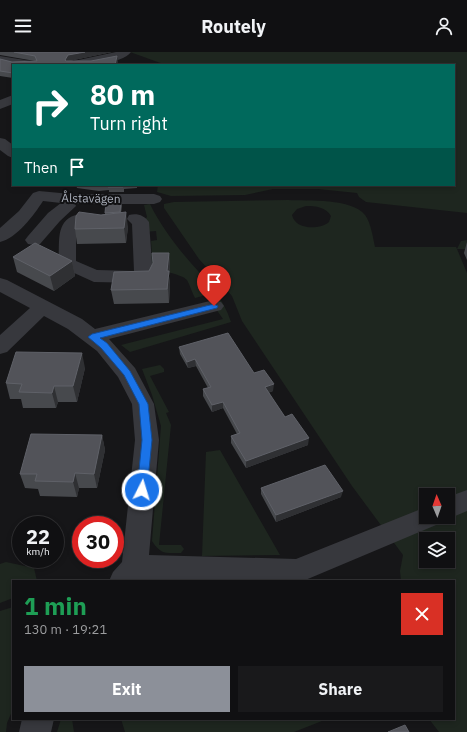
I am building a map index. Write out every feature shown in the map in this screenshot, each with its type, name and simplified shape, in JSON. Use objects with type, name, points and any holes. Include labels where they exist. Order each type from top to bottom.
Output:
[{"type":"street","points":[[77,64],[118,56],[126,52]]},
{"type":"street","points":[[0,60],[25,64]]},
{"type":"street","points":[[0,105],[12,99]]},
{"type":"street","points":[[0,142],[12,152]]},
{"type":"street","points":[[0,237],[25,215],[39,190]]},
{"type":"street","name":"Ålstavägen","points":[[39,190],[76,211],[147,199],[141,213],[126,220],[140,222],[144,277],[94,276],[68,264],[69,255],[66,238],[68,228],[76,211]]},
{"type":"street","points":[[34,240],[54,217],[76,211]]},
{"type":"street","points":[[0,284],[75,324],[104,346],[127,373],[143,404],[147,440],[129,574],[297,571],[419,520]]},
{"type":"street","points":[[92,337],[214,306]]},
{"type":"street","points":[[0,347],[42,307]]},
{"type":"street","points":[[455,505],[467,500]]},
{"type":"street","points":[[35,732],[38,720]]},
{"type":"shaded area","points":[[130,52],[467,52],[467,213],[366,202],[359,197],[357,193],[318,189],[273,189],[245,195],[171,196],[157,192],[158,186],[455,186],[455,64],[163,64]]},
{"type":"shaded area","points":[[288,200],[340,203],[359,210],[365,215],[370,226],[375,247],[456,247],[467,273],[467,732],[439,732],[430,720],[455,720],[455,580],[401,580],[400,571],[403,555],[352,486],[242,321],[232,296],[199,259],[164,208],[164,204],[174,202]],"holes":[[[306,206],[324,209],[331,216],[329,222],[320,226],[303,226],[298,224],[292,215],[297,209]]]},
{"type":"shaded area","points":[[150,204],[158,219],[174,242],[219,297],[231,322],[130,352],[121,345],[223,319],[206,295],[195,298],[187,280],[169,272],[148,268],[147,255],[152,254],[151,241],[157,240],[156,231],[144,232],[143,222],[147,217],[144,205]]},
{"type":"shaded area","points":[[467,240],[467,249],[457,249],[461,241]]},
{"type":"shaded area","points":[[160,365],[164,369],[164,372],[150,376],[169,412],[166,413],[171,425],[159,545],[181,545],[184,549],[181,553],[161,551],[152,541],[161,426],[152,395],[142,369]]},
{"type":"shaded area","points":[[220,450],[280,555],[202,556],[206,452]]},
{"type":"shaded area","points":[[6,562],[12,563],[12,568],[34,568],[37,580],[12,580],[12,598],[0,603],[0,564]]},
{"type":"shaded area","points":[[12,607],[12,711],[7,723],[6,732],[0,732],[0,611]]},
{"type":"shaded area","points":[[61,720],[72,720],[74,732],[57,732]]},
{"type":"shaded area","points":[[121,720],[324,720],[294,732],[125,732]]},
{"type":"building","points":[[14,52],[85,52],[68,55],[65,60],[66,61],[91,61],[117,56],[115,64],[12,64],[12,73],[0,71],[0,59],[12,62],[37,61],[35,56]]},
{"type":"building","points":[[108,186],[123,186],[123,187]]},
{"type":"building","points":[[106,202],[121,202],[120,212],[105,213]]},
{"type":"building","points":[[79,212],[101,215],[126,212],[124,228],[75,229],[76,216]]},
{"type":"building","points":[[35,243],[72,261],[50,276],[13,257]]},
{"type":"building","points":[[152,253],[169,253],[167,289],[111,290],[114,272],[149,271],[153,263]]},
{"type":"building","points":[[228,333],[254,373],[264,370],[274,384],[265,387],[285,417],[292,414],[309,438],[246,461],[231,436],[240,433],[223,402],[212,405],[203,389],[211,387],[195,359],[187,362],[179,347]]},
{"type":"building","points":[[16,352],[82,353],[73,386],[54,386],[52,393],[19,392],[22,384],[6,383]]},
{"type":"building","points":[[31,434],[102,435],[94,474],[75,473],[73,482],[35,481],[37,474],[20,474]]},
{"type":"building","points":[[325,465],[343,491],[276,515],[261,488]]},
{"type":"building","points":[[405,725],[409,732],[388,732]]},
{"type":"route","points":[[142,490],[147,440],[143,404],[127,373],[104,346],[92,337],[214,306]]}]
